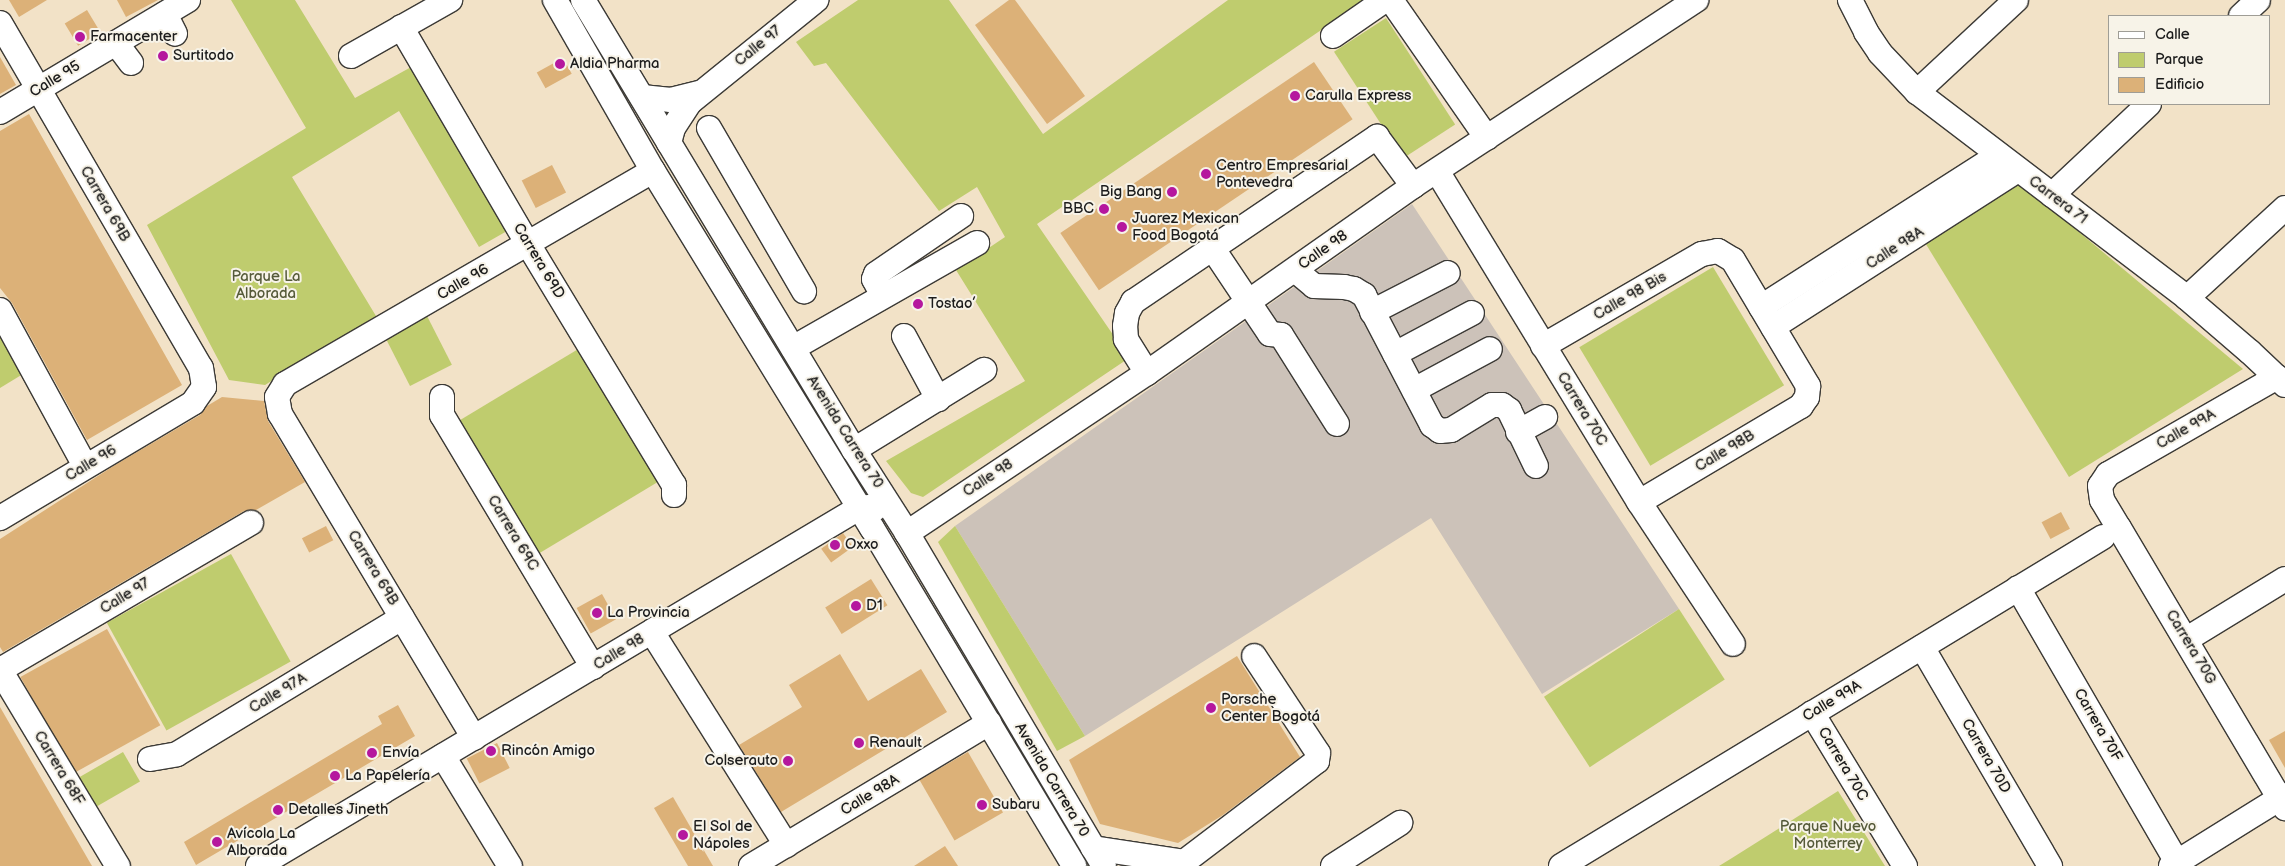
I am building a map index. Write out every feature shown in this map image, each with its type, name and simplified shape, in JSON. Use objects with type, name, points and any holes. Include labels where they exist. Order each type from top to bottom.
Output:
[{"type":"street","name":"Calle 95","points":[[0,112],[116,43],[170,24],[188,0]]},
{"type":"street","points":[[351,56],[450,0]]},
{"type":"street","name":"Avenida Carrera 70","points":[[555,0],[653,171],[859,508],[1074,866]]},
{"type":"street","name":"Avenida Carrera 70","points":[[583,0],[854,450],[907,533],[1099,857]]},
{"type":"street","name":"Calle 97","points":[[669,143],[680,115],[700,93],[816,0]]},
{"type":"street","points":[[1333,36],[1385,0]]},
{"type":"street","points":[[1390,0],[1487,138]]},
{"type":"street","name":"Calle 98","points":[[907,533],[1147,373],[1413,186],[1696,0]]},
{"type":"street","name":"Carrera 71","points":[[1850,0],[1866,32],[1880,53],[1917,92],[2187,298],[2281,381]]},
{"type":"street","points":[[1917,92],[2016,0]]},
{"type":"street","points":[[2242,15],[2258,0]]},
{"type":"street","name":"Carrera 69B","points":[[0,23],[201,368],[204,388]]},
{"type":"street","name":"Carrera 69D","points":[[401,27],[528,244],[674,485],[674,495]]},
{"type":"street","points":[[116,43],[131,63]]},
{"type":"street","name":"Calle 97","points":[[642,96],[671,100],[700,93]]},
{"type":"street","points":[[2052,195],[2148,105]]},
{"type":"street","points":[[709,128],[804,291]]},
{"type":"street","points":[[1147,373],[1126,340],[1125,326],[1127,313],[1133,302],[1377,136],[1413,186]]},
{"type":"street","name":"Calle 98A","points":[[1767,317],[1999,155]]},
{"type":"street","name":"Calle 98A","points":[[1767,317],[2018,170]]},
{"type":"street","name":"Calle 96","points":[[277,397],[285,384],[653,171]]},
{"type":"street","name":"Carrera 70C","points":[[1437,171],[1639,502],[1733,644]]},
{"type":"street","points":[[2187,298],[2285,208]]},
{"type":"street","points":[[883,296],[874,279],[876,274],[961,216]]},
{"type":"street","points":[[742,263],[775,243]]},
{"type":"street","points":[[793,348],[978,243]]},
{"type":"street","points":[[1213,249],[1270,334],[1281,335],[1337,424]]},
{"type":"street","name":"Calle 98 Bis","points":[[1544,346],[1702,254],[1718,251],[1733,260],[1767,317]]},
{"type":"street","points":[[1295,270],[1314,286],[1354,289],[1364,295],[1432,425],[1440,430],[1450,430],[1513,390]]},
{"type":"street","points":[[1372,312],[1448,273]]},
{"type":"street","points":[[0,310],[84,466]]},
{"type":"street","points":[[1395,354],[1472,313]]},
{"type":"street","name":"Calle 98B","points":[[1639,502],[1801,406],[1815,400],[1808,386],[1801,358],[1767,317]]},
{"type":"street","points":[[904,336],[938,399]]},
{"type":"street","points":[[1414,390],[1490,349]]},
{"type":"street","points":[[854,450],[984,370]]},
{"type":"street","name":"Calle 99A","points":[[2100,486],[2108,474],[2281,381]]},
{"type":"street","name":"Calle 96","points":[[0,518],[84,466],[193,403],[204,388]]},
{"type":"street","name":"Carrera 69C","points":[[442,396],[442,415],[593,667]]},
{"type":"street","name":"Carrera 69B","points":[[277,397],[280,414],[474,738]]},
{"type":"street","points":[[1492,405],[1502,405],[1509,410],[1536,466]]},
{"type":"street","points":[[1518,432],[1545,417]]},
{"type":"street","name":"Carrera 70G","points":[[2100,486],[2106,507],[2283,801]]},
{"type":"street","points":[[859,508],[870,507],[876,509],[907,533]]},
{"type":"street","name":"Calle 98","points":[[258,866],[859,508]]},
{"type":"street","name":"Calle 97","points":[[0,670],[251,523]]},
{"type":"street","name":"Calle 99A","points":[[1561,866],[2103,537]]},
{"type":"street","points":[[2187,640],[2285,579]]},
{"type":"street","name":"Carrera 70F","points":[[2018,588],[2174,864]]},
{"type":"street","name":"Calle 97A","points":[[150,759],[177,754],[402,618]]},
{"type":"street","points":[[652,632],[786,845]]},
{"type":"street","name":"Carrera 70D","points":[[1922,647],[2050,866]]},
{"type":"street","points":[[1099,857],[1183,864],[1317,761],[1319,758],[1318,753],[1254,656]]},
{"type":"street","name":"Carrera 68F","points":[[0,670],[118,866]]},
{"type":"street","name":"Carrera 70C","points":[[1812,714],[1905,866]]},
{"type":"street","name":"Calle 98A","points":[[751,866],[989,723]]},
{"type":"street","points":[[443,756],[510,866]]},
{"type":"street","points":[[2174,864],[2283,801]]},
{"type":"street","points":[[1333,866],[1400,823]]},
{"type":"shaded area","points":[[1412,204],[1679,609],[1542,694],[1431,518],[1085,736],[955,526]]},
{"type":"green space","name":"Parque La Alborada","points":[[231,0],[295,0],[355,98],[413,66],[507,231],[479,247],[399,111],[292,177],[376,316],[265,385],[229,380],[147,225],[306,128]]},
{"type":"green space","points":[[858,0],[949,0],[1043,134],[1228,0],[1365,0],[1037,224],[1129,358],[923,497],[911,493],[886,461],[1025,381],[956,270],[1005,237],[977,187],[939,211],[826,63],[814,66],[796,42]]},
{"type":"green space","points":[[1386,18],[1455,125],[1403,158],[1334,52]]},
{"type":"green space","points":[[2019,182],[2243,369],[2069,477],[1924,241]]},
{"type":"green space","points":[[1713,267],[1784,385],[1650,466],[1579,347]]},
{"type":"green space","points":[[426,314],[452,365],[410,386],[384,335]]},
{"type":"green space","points":[[0,335],[23,374],[0,388]]},
{"type":"green space","points":[[585,345],[665,478],[539,554],[459,421]]},
{"type":"green space","points":[[955,526],[1085,736],[1057,751],[938,542]]},
{"type":"green space","points":[[231,554],[291,662],[166,730],[107,623]]},
{"type":"green space","points":[[1679,609],[1725,679],[1590,767],[1544,697]]},
{"type":"green space","points":[[123,752],[140,781],[92,809],[75,780]]},
{"type":"green space","name":"Parque Nuevo Monterrey","points":[[1838,791],[1885,866],[1719,866],[1732,858]]},
{"type":"building","points":[[9,0],[47,0],[19,17]]},
{"type":"building","points":[[117,0],[158,0],[126,17]]},
{"type":"building","points":[[1009,0],[1015,0],[1085,96],[1047,124],[975,25]]},
{"type":"building","points":[[87,10],[100,32],[78,46],[65,23]]},
{"type":"building","points":[[0,57],[16,85],[0,94]]},
{"type":"building","points":[[563,58],[572,74],[545,88],[537,73]]},
{"type":"building","name":"Centro Empresarial Pontevedra","points":[[1314,62],[1353,119],[1099,290],[1060,233]]},
{"type":"building","points":[[29,114],[182,385],[87,440],[12,303],[0,288],[0,131]]},
{"type":"building","points":[[552,165],[566,193],[536,208],[522,180]]},
{"type":"building","points":[[222,397],[264,401],[268,421],[305,482],[256,510],[244,511],[3,652],[0,647],[0,539],[115,465],[200,415],[207,406]]},
{"type":"building","points":[[2061,512],[2070,529],[2050,539],[2042,522]]},
{"type":"building","points":[[326,526],[333,540],[309,553],[302,538]]},
{"type":"building","name":"Oxxo","points":[[843,533],[853,547],[831,563],[821,549]]},
{"type":"building","name":"D1","points":[[871,579],[887,605],[842,634],[825,608]]},
{"type":"building","name":"La Provincia","points":[[602,594],[616,619],[591,633],[577,608]]},
{"type":"building","points":[[107,629],[160,725],[74,773],[20,677]]},
{"type":"building","name":"Renault","points":[[840,654],[868,701],[921,669],[947,712],[781,812],[739,745],[802,707],[789,685]]},
{"type":"building","name":"Porsche Center Bogotá","points":[[1237,656],[1300,757],[1223,815],[1178,843],[1100,824],[1069,760]]},
{"type":"building","points":[[398,705],[415,736],[196,865],[184,842],[382,724],[378,716]]},
{"type":"building","points":[[0,707],[92,866],[0,866]]},
{"type":"building","points":[[2285,731],[2285,768],[2269,740]]},
{"type":"building","points":[[497,743],[510,768],[479,783],[467,758]]},
{"type":"building","points":[[968,752],[1003,813],[955,841],[920,780]]},
{"type":"building","name":"El Sol de Nápoles","points":[[673,797],[713,866],[688,866],[654,808]]},
{"type":"building","points":[[945,846],[958,866],[914,866]]},
{"type":"place","name":"Farmacenter","points":[[80,37]]},
{"type":"place","name":"Surtitodo","points":[[163,56]]},
{"type":"place","name":"Aldia Pharma","points":[[560,64]]},
{"type":"place","name":"Carulla Express","points":[[1295,96]]},
{"type":"place","name":"Centro Empresarial Pontevedra","points":[[1206,174]]},
{"type":"place","name":"Big Bang","points":[[1172,192]]},
{"type":"place","name":"BBC","points":[[1104,209]]},
{"type":"place","name":"Juarez Mexican Food Bogotá","points":[[1122,227]]},
{"type":"place","name":"Tostao’","points":[[918,304]]},
{"type":"place","name":"Oxxo","points":[[835,545]]},
{"type":"place","name":"D1","points":[[856,606]]},
{"type":"place","name":"La Provincia","points":[[597,613]]},
{"type":"place","name":"Porsche Center Bogotá","points":[[1211,708]]},
{"type":"place","name":"Renault","points":[[859,743]]},
{"type":"place","name":"Rincón Amigo","points":[[491,751]]},
{"type":"place","name":"Envía","points":[[372,753]]},
{"type":"place","name":"Colserauto","points":[[788,761]]},
{"type":"place","name":"La Papelería","points":[[335,776]]},
{"type":"place","name":"Subaru","points":[[982,805]]},
{"type":"place","name":"Detalles Jineth","points":[[278,810]]},
{"type":"place","name":"El Sol de Nápoles","points":[[683,835]]},
{"type":"place","name":"Avícola La Alborada","points":[[217,842]]}]
